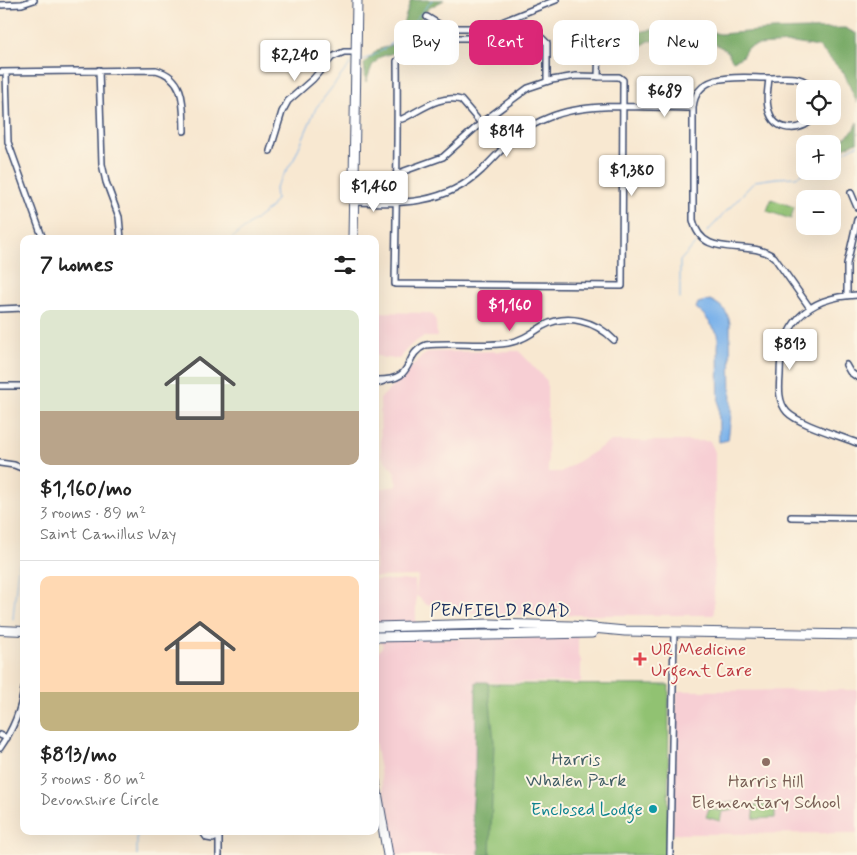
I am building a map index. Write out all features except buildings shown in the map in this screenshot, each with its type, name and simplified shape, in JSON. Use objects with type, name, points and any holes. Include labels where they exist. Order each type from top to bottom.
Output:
[{"type":"main road","points":[[353,235],[357,0]]},
{"type":"main road","name":"PENFIELD ROAD","points":[[379,627],[499,624],[571,626],[625,631],[857,635]]},
{"type":"main road","points":[[0,630],[20,631]]},
{"type":"main road","name":"PENFIELD ROAD","points":[[379,637],[571,634],[625,631]]},
{"type":"main road","points":[[379,804],[388,855]]},
{"type":"street","points":[[0,5],[22,4],[34,0]]},
{"type":"street","points":[[427,18],[445,28],[487,28],[556,0]]},
{"type":"street","points":[[396,174],[443,157],[481,124],[528,88],[547,81],[576,76],[619,77],[623,80],[624,108],[622,286],[395,284],[395,204],[396,174],[398,119],[397,61],[402,55],[437,38],[542,38],[548,43],[547,81]]},
{"type":"street","points":[[270,151],[282,112],[288,101],[313,79],[332,57],[344,52],[356,52]]},
{"type":"street","points":[[598,65],[598,76]]},
{"type":"street","points":[[99,70],[102,164],[106,182],[119,216],[121,235]]},
{"type":"street","points":[[42,235],[8,142],[3,72],[156,70],[169,75],[178,85],[181,92],[184,131]]},
{"type":"street","points":[[803,80],[727,78],[710,81],[695,95],[692,108],[692,205],[693,220],[696,228],[705,240],[719,246],[755,248],[768,252],[779,262],[810,308]]},
{"type":"street","points":[[769,78],[768,108],[773,120],[787,128],[798,128],[805,125]]},
{"type":"street","points":[[398,119],[402,119],[442,99],[452,97],[461,100],[502,148]]},
{"type":"street","points":[[354,202],[395,204],[425,200],[454,189],[481,171],[509,141],[530,126],[561,113],[588,108],[692,108]]},
{"type":"street","points":[[851,193],[857,207]]},
{"type":"street","points":[[847,296],[847,264],[857,220]]},
{"type":"street","points":[[857,295],[818,303],[800,316],[788,333],[780,356],[780,396],[788,412],[798,420],[857,443]]},
{"type":"street","points":[[0,309],[20,308]]},
{"type":"street","points":[[379,383],[393,379],[403,373],[417,350],[426,345],[513,342],[545,325],[557,321],[583,321],[598,327],[614,340]]},
{"type":"street","points":[[846,365],[850,372],[857,377]]},
{"type":"street","points":[[379,380],[384,381]]},
{"type":"street","points":[[0,386],[20,386]]},
{"type":"street","points":[[0,463],[20,467]]},
{"type":"street","points":[[790,517],[857,518]]},
{"type":"street","points":[[670,855],[674,632]]},
{"type":"street","points":[[0,748],[7,738],[20,706]]},
{"type":"street","points":[[0,734],[7,738]]},
{"type":"street","points":[[204,835],[210,839],[218,835]]},
{"type":"street","points":[[219,855],[220,835]]},
{"type":"shaded area","points":[[379,312],[426,313],[433,315],[436,322],[437,337],[423,337],[412,344],[400,359],[379,356]]},
{"type":"shaded area","points":[[519,351],[547,381],[548,472],[561,472],[611,441],[710,441],[715,452],[714,615],[524,615],[450,612],[450,605],[427,605],[416,595],[418,576],[379,577],[379,489],[397,486],[395,472],[381,456],[380,399],[421,357],[429,352]]},
{"type":"shaded area","points":[[379,580],[415,580],[416,623],[379,623]]},
{"type":"shaded area","points":[[578,637],[581,682],[476,682],[475,776],[472,815],[479,845],[479,855],[394,855],[379,765],[379,650],[383,646],[380,640]]},
{"type":"shaded area","name":"Harris Hill Elementary School","points":[[857,690],[857,833],[673,834],[677,691]]},
{"type":"green space","points":[[411,0],[444,0],[429,8],[419,20],[404,20]]},
{"type":"green space","points":[[845,28],[857,34],[857,103],[844,73],[819,47],[793,43],[757,45],[747,48],[742,57],[733,61],[726,50],[717,45],[717,33]]},
{"type":"green space","points":[[649,30],[649,41],[639,47],[639,32]]},
{"type":"green space","points":[[394,45],[394,53],[380,57],[372,66],[366,82],[364,64],[377,50]]},
{"type":"green space","points":[[857,122],[857,142],[841,149],[841,140],[853,131]]},
{"type":"green space","points":[[771,199],[794,207],[791,219],[767,211]]},
{"type":"green space","points":[[476,682],[488,682],[494,742],[490,855],[479,855],[479,845],[472,815],[475,776]]},
{"type":"green space","name":"Harris Whalen Park","points":[[482,684],[669,685],[668,855],[483,855]]},
{"type":"green space","points":[[733,802],[734,810],[722,812],[720,821],[706,817],[709,808],[720,811],[719,804]]},
{"type":"green space","points":[[753,805],[775,805],[775,818],[754,819]]},
{"type":"water","points":[[710,300],[723,309],[730,323],[731,415],[728,440],[719,442],[718,334],[704,315],[696,308],[698,303]]},
{"type":"waterway","points":[[362,60],[373,56],[392,43],[409,27],[432,0]]},
{"type":"waterway","points":[[236,235],[270,208],[276,199],[275,188],[294,159],[316,108],[351,63]]},
{"type":"waterway","points":[[841,153],[857,145]]},
{"type":"waterway","points":[[707,232],[755,181],[796,177]]},
{"type":"waterway","points":[[680,298],[680,261],[695,244]]},
{"type":"waterway","points":[[13,619],[18,565],[20,562]]},
{"type":"waterway","points":[[137,835],[137,855]]},
{"type":"place","name":"UR Medicine Urgent Care","points":[[640,659]]},
{"type":"place","name":"Harris Hill Elementary School","points":[[766,762]]},
{"type":"place","name":"Enclosed Lodge","points":[[653,809]]}]
